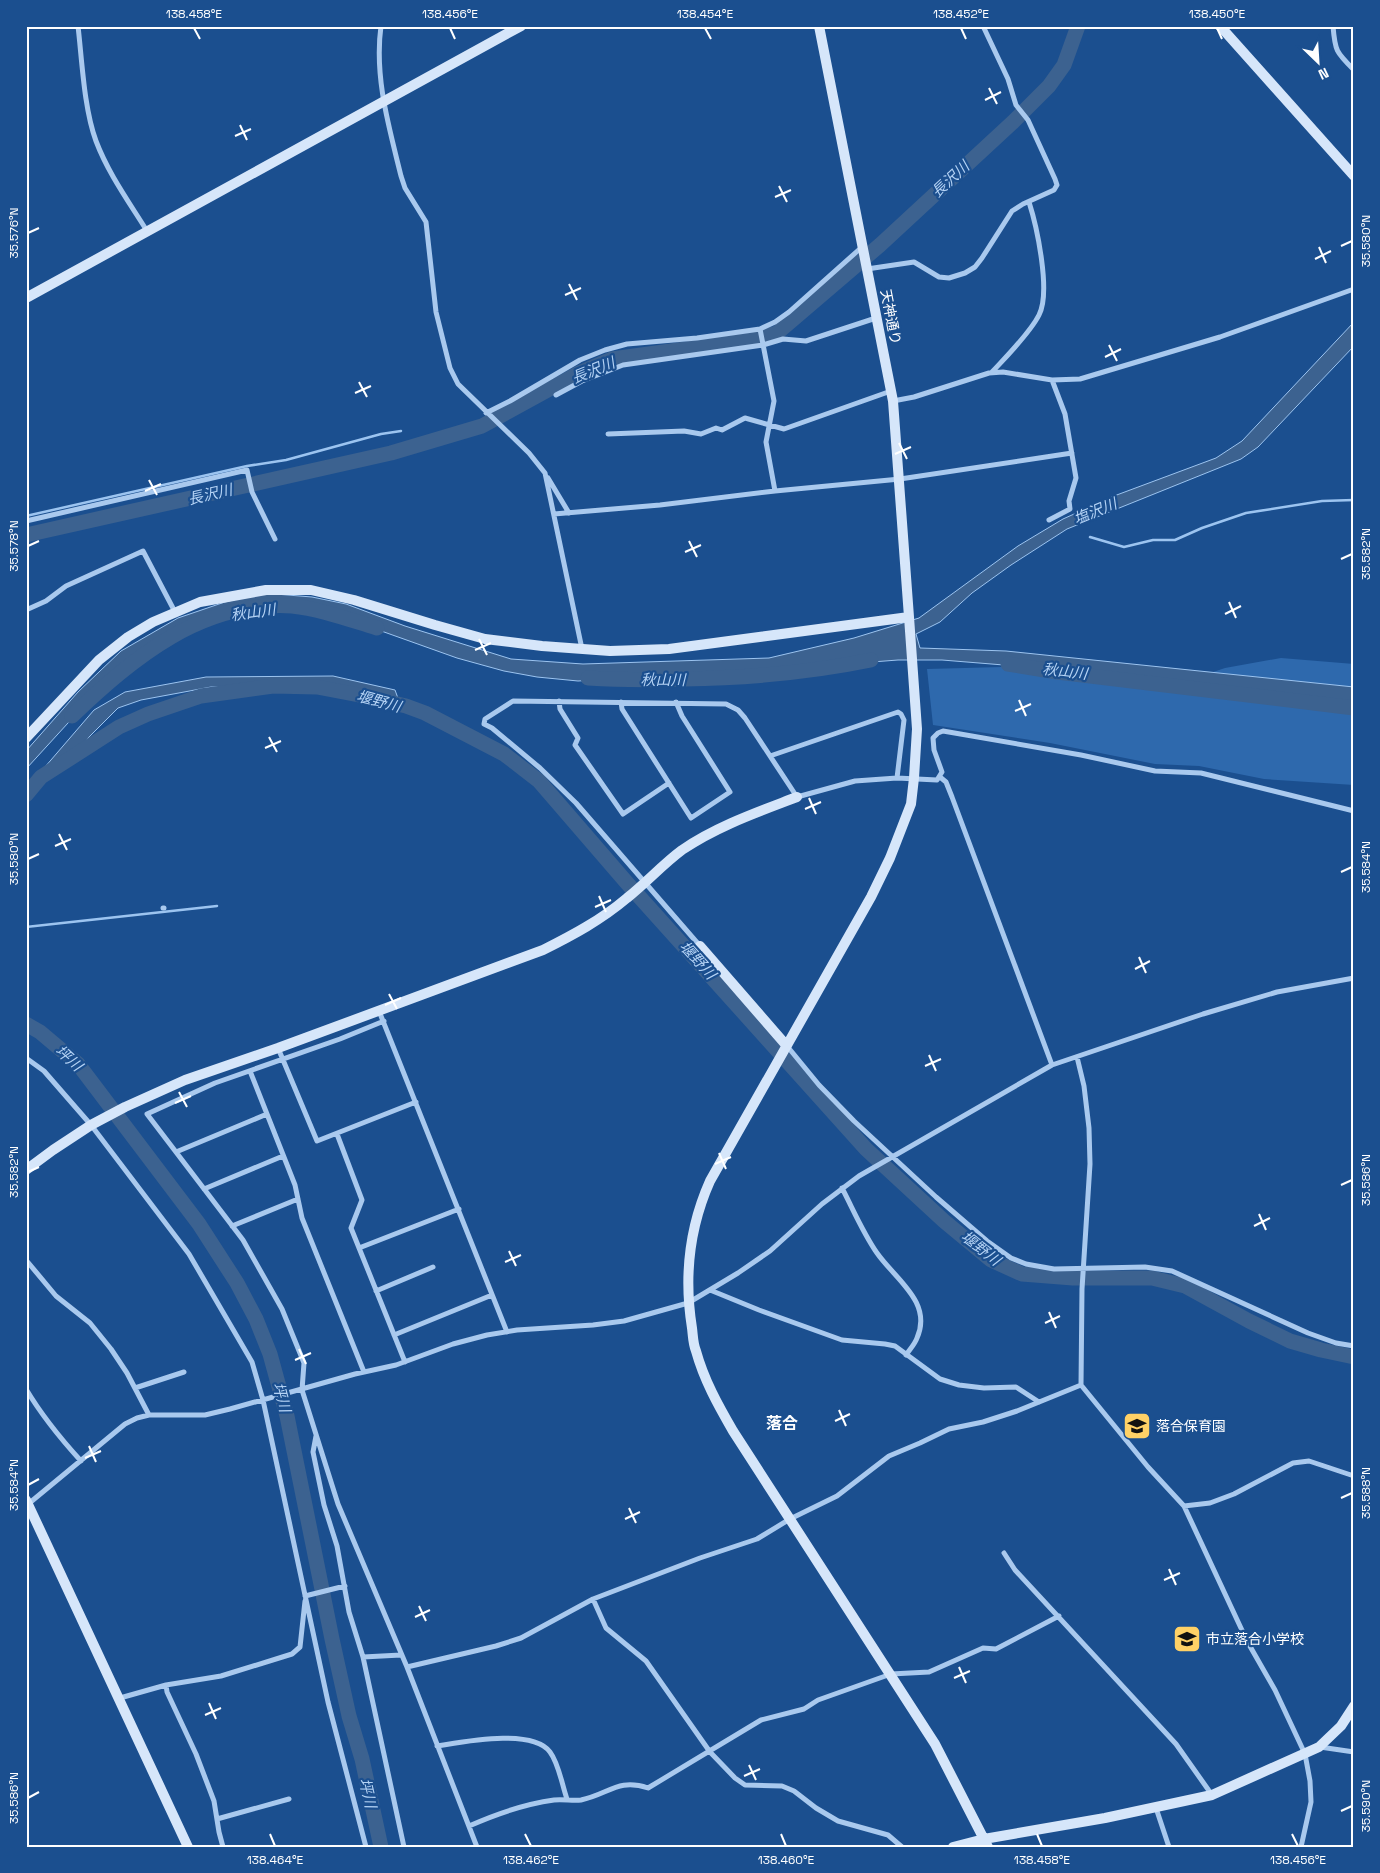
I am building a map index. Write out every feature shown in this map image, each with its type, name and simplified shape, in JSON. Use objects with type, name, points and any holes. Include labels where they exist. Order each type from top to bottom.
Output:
[{"type":"street","points":[[78,26],[89,119],[95,140],[105,162],[147,231]]},
{"type":"street","points":[[381,26],[379,56],[384,102],[405,188],[426,222],[436,312],[450,368],[458,384],[529,453],[545,474],[568,513]]},
{"type":"street","points":[[26,298],[521,26]]},
{"type":"street","name":"天神通り","points":[[819,26],[892,396],[900,479],[917,730],[914,778],[911,804],[890,858],[871,897],[730,1143],[704,1192],[694,1226],[690,1253],[688,1303],[695,1350],[713,1396],[733,1431],[935,1744],[986,1843]]},
{"type":"street","points":[[867,267],[914,262],[939,278],[949,278],[965,273],[975,267],[982,258],[1012,212],[1054,190],[1057,185],[1028,120],[1016,105],[1008,78],[983,26]]},
{"type":"street","points":[[1220,26],[1354,176]]},
{"type":"street","points":[[1333,26],[1335,48],[1338,55],[1354,70]]},
{"type":"street","points":[[992,372],[1039,316],[1044,302],[1037,233],[1029,202]]},
{"type":"street","points":[[486,413],[580,360],[605,350],[627,344],[697,338],[760,329],[790,312],[863,247]]},
{"type":"street","points":[[608,434],[684,431],[701,434],[716,428],[722,430],[745,418],[784,429],[892,396],[914,397],[992,372],[1052,380],[1080,379],[1220,337],[1354,289]]},
{"type":"street","points":[[556,395],[582,381],[623,365],[763,345],[783,339],[806,341],[877,318]]},
{"type":"street","points":[[760,329],[774,401],[766,442],[775,491]]},
{"type":"street","points":[[1049,520],[1070,509],[1069,501],[1076,478],[1065,414],[1052,380]]},
{"type":"street","points":[[554,514],[660,505],[775,491],[900,479],[1072,453]]},
{"type":"street","points":[[26,520],[247,470],[252,492],[274,539]]},
{"type":"street","points":[[545,474],[582,648]]},
{"type":"street","points":[[26,610],[46,601],[66,586],[143,551],[175,612]]},
{"type":"street","points":[[26,738],[99,660],[128,637],[152,622],[200,602],[266,590],[311,590],[354,600],[485,639],[610,651],[669,649],[909,617]]},
{"type":"street","points":[[797,797],[738,710],[726,704],[513,701],[485,719],[484,724],[492,728],[540,768],[576,803],[819,1085],[890,1157],[987,1241],[1011,1258],[1026,1264],[1054,1269],[1145,1267],[1172,1271],[1308,1333],[1336,1343],[1354,1346]]},
{"type":"street","points":[[559,701],[560,709],[578,738],[575,745],[623,814],[669,783]]},
{"type":"street","points":[[621,702],[622,709],[691,818],[730,792],[682,716],[676,702]]},
{"type":"street","points":[[770,756],[898,712],[902,714],[904,720],[897,778]]},
{"type":"street","points":[[26,1170],[91,1125],[125,1107],[185,1080],[278,1048],[543,950],[583,930],[613,910],[680,852],[700,839],[742,819],[797,797],[855,781],[897,778],[936,780],[942,772],[934,750],[933,738],[943,731],[1081,755],[1155,771],[1201,773],[1354,811]]},
{"type":"street","points":[[940,777],[946,782],[952,797],[1052,1065]]},
{"type":"street","points":[[188,1847],[120,1698],[27,1503],[125,1424],[149,1415],[205,1415],[405,1362],[453,1344],[507,1332],[593,1326],[616,1322],[688,1303],[770,1251],[842,1188],[874,1166],[1052,1065],[1276,992],[1354,978]]},
{"type":"street","points":[[379,1011],[507,1332]]},
{"type":"street","points":[[384,1021],[215,1083],[147,1114],[243,1240],[282,1309],[304,1363],[302,1390],[338,1504],[407,1668],[477,1847]]},
{"type":"street","points":[[278,1048],[317,1141],[416,1102]]},
{"type":"street","points":[[1077,1057],[1084,1086],[1089,1128],[1090,1164],[1082,1289],[1081,1385],[1148,1467],[1184,1506],[1246,1642],[1274,1690],[1305,1754],[1310,1781],[1311,1802],[1301,1847]]},
{"type":"street","points":[[26,1058],[44,1071],[91,1125],[189,1254],[252,1362],[266,1399],[308,1595],[328,1702],[366,1847]]},
{"type":"street","points":[[250,1071],[295,1185],[302,1218],[364,1372]]},
{"type":"street","points":[[176,1152],[267,1114]]},
{"type":"street","points":[[337,1134],[362,1200],[351,1228],[405,1362]]},
{"type":"street","points":[[204,1189],[283,1156]]},
{"type":"street","points":[[842,1188],[877,1252],[916,1299],[921,1313],[920,1330],[917,1339],[906,1355]]},
{"type":"street","points":[[232,1226],[298,1199]]},
{"type":"street","points":[[359,1248],[459,1209]]},
{"type":"street","points":[[26,1260],[56,1296],[90,1323],[111,1349],[149,1415]]},
{"type":"street","points":[[376,1290],[433,1267]]},
{"type":"street","points":[[710,1290],[842,1340],[895,1346],[940,1379],[959,1385],[984,1388],[1016,1387],[1039,1402]]},
{"type":"street","points":[[394,1335],[492,1296]]},
{"type":"street","points":[[135,1388],[184,1372]]},
{"type":"street","points":[[407,1668],[521,1638],[593,1599],[700,1558],[758,1539],[790,1519],[837,1496],[889,1456],[949,1429],[983,1422],[1081,1385]]},
{"type":"street","points":[[26,1388],[58,1437],[81,1461]]},
{"type":"street","points":[[316,1433],[315,1461],[324,1504],[337,1546],[342,1587],[363,1657],[404,1847]]},
{"type":"street","points":[[1184,1506],[1210,1503],[1226,1497],[1293,1463],[1309,1461],[1354,1476]]},
{"type":"street","points":[[1004,1553],[1015,1570],[1176,1744],[1212,1795]]},
{"type":"street","points":[[308,1595],[342,1587]]},
{"type":"street","points":[[120,1698],[166,1685],[221,1676],[292,1654],[300,1647],[308,1595]]},
{"type":"street","points":[[593,1599],[606,1628],[646,1661],[710,1752],[735,1778],[745,1785],[782,1786],[794,1791],[816,1808],[838,1821],[888,1835],[902,1847]]},
{"type":"street","points":[[469,1826],[499,1813],[554,1800],[580,1800],[618,1785],[636,1784],[648,1788],[761,1720],[804,1709],[818,1700],[890,1674],[930,1672],[984,1648],[996,1649],[1059,1616]]},
{"type":"street","points":[[363,1657],[401,1655]]},
{"type":"street","points":[[166,1685],[167,1692],[196,1754],[214,1801],[223,1847]]},
{"type":"street","points":[[953,1847],[986,1843],[1212,1795],[1319,1747],[1341,1726],[1354,1706]]},
{"type":"street","points":[[437,1746],[490,1739],[522,1738],[549,1751],[567,1799]]},
{"type":"street","points":[[1319,1747],[1354,1752]]},
{"type":"street","points":[[217,1819],[289,1799]]},
{"type":"street","points":[[1156,1808],[1170,1847]]},
{"type":"shaded area","points":[[1281,658],[1354,664],[1354,785],[1264,779],[1199,766],[1155,764],[1050,743],[933,725],[927,669],[1002,667],[1061,677],[1163,689],[1225,668]]},
{"type":"water","name":"塩沢川","points":[[1354,322],[1354,346],[1258,447],[1241,459],[1067,529],[972,593],[940,622],[916,634],[920,648],[1006,651],[1354,687],[1354,703],[1090,672],[942,660],[898,660],[578,681],[537,677],[504,671],[457,658],[314,607],[266,602],[227,611],[182,626],[121,665],[26,769],[26,751],[78,692],[121,651],[178,618],[225,602],[263,593],[312,597],[346,604],[405,626],[511,659],[583,664],[769,658],[854,638],[919,618],[1018,546],[1063,519],[1114,496],[1216,458],[1242,441]]},
{"type":"water","points":[[333,676],[395,690],[399,701],[344,689],[306,684],[211,687],[141,700],[118,708],[26,800],[26,789],[94,710],[125,692],[206,677]]},
{"type":"waterway","name":"長沢川","points":[[26,535],[391,453],[482,426],[577,374],[612,359],[751,340],[777,333],[880,245],[1013,122],[1049,86],[1064,65],[1078,26]]},
{"type":"waterway","points":[[26,516],[247,466],[286,460],[381,434],[401,431]]},
{"type":"waterway","points":[[1090,537],[1124,547],[1153,540],[1175,540],[1202,528],[1246,513],[1322,501],[1354,500]]},
{"type":"waterway","name":"秋山川","points":[[72,716],[95,694],[145,654],[171,637],[199,623],[228,612],[259,607],[303,607],[377,628]]},
{"type":"waterway","name":"秋山川","points":[[588,678],[660,680],[755,676],[824,668],[871,660]]},
{"type":"waterway","name":"秋山川","points":[[1008,664],[1057,672],[1354,708]]},
{"type":"waterway","name":"堰野川","points":[[26,795],[41,777],[119,727],[148,714],[201,696],[273,686],[317,687],[406,706],[425,713],[504,754],[539,781],[627,883],[866,1149],[944,1221],[991,1260],[1022,1274],[1073,1278],[1152,1278],[1185,1286],[1290,1341],[1354,1357]]},
{"type":"waterway","points":[[26,927],[217,906]]},
{"type":"waterway","name":"坪川","points":[[26,1024],[40,1032],[78,1064],[199,1224],[237,1283],[256,1319],[270,1354],[287,1416],[332,1639],[349,1716],[362,1759],[381,1847]]},
{"type":"place","name":"落合保育園","points":[[1137,1426]]},
{"type":"place","name":"市立落合小学校","points":[[1187,1639]]},
{"type":"district","name":"落合","points":[[782,1423]]}]
